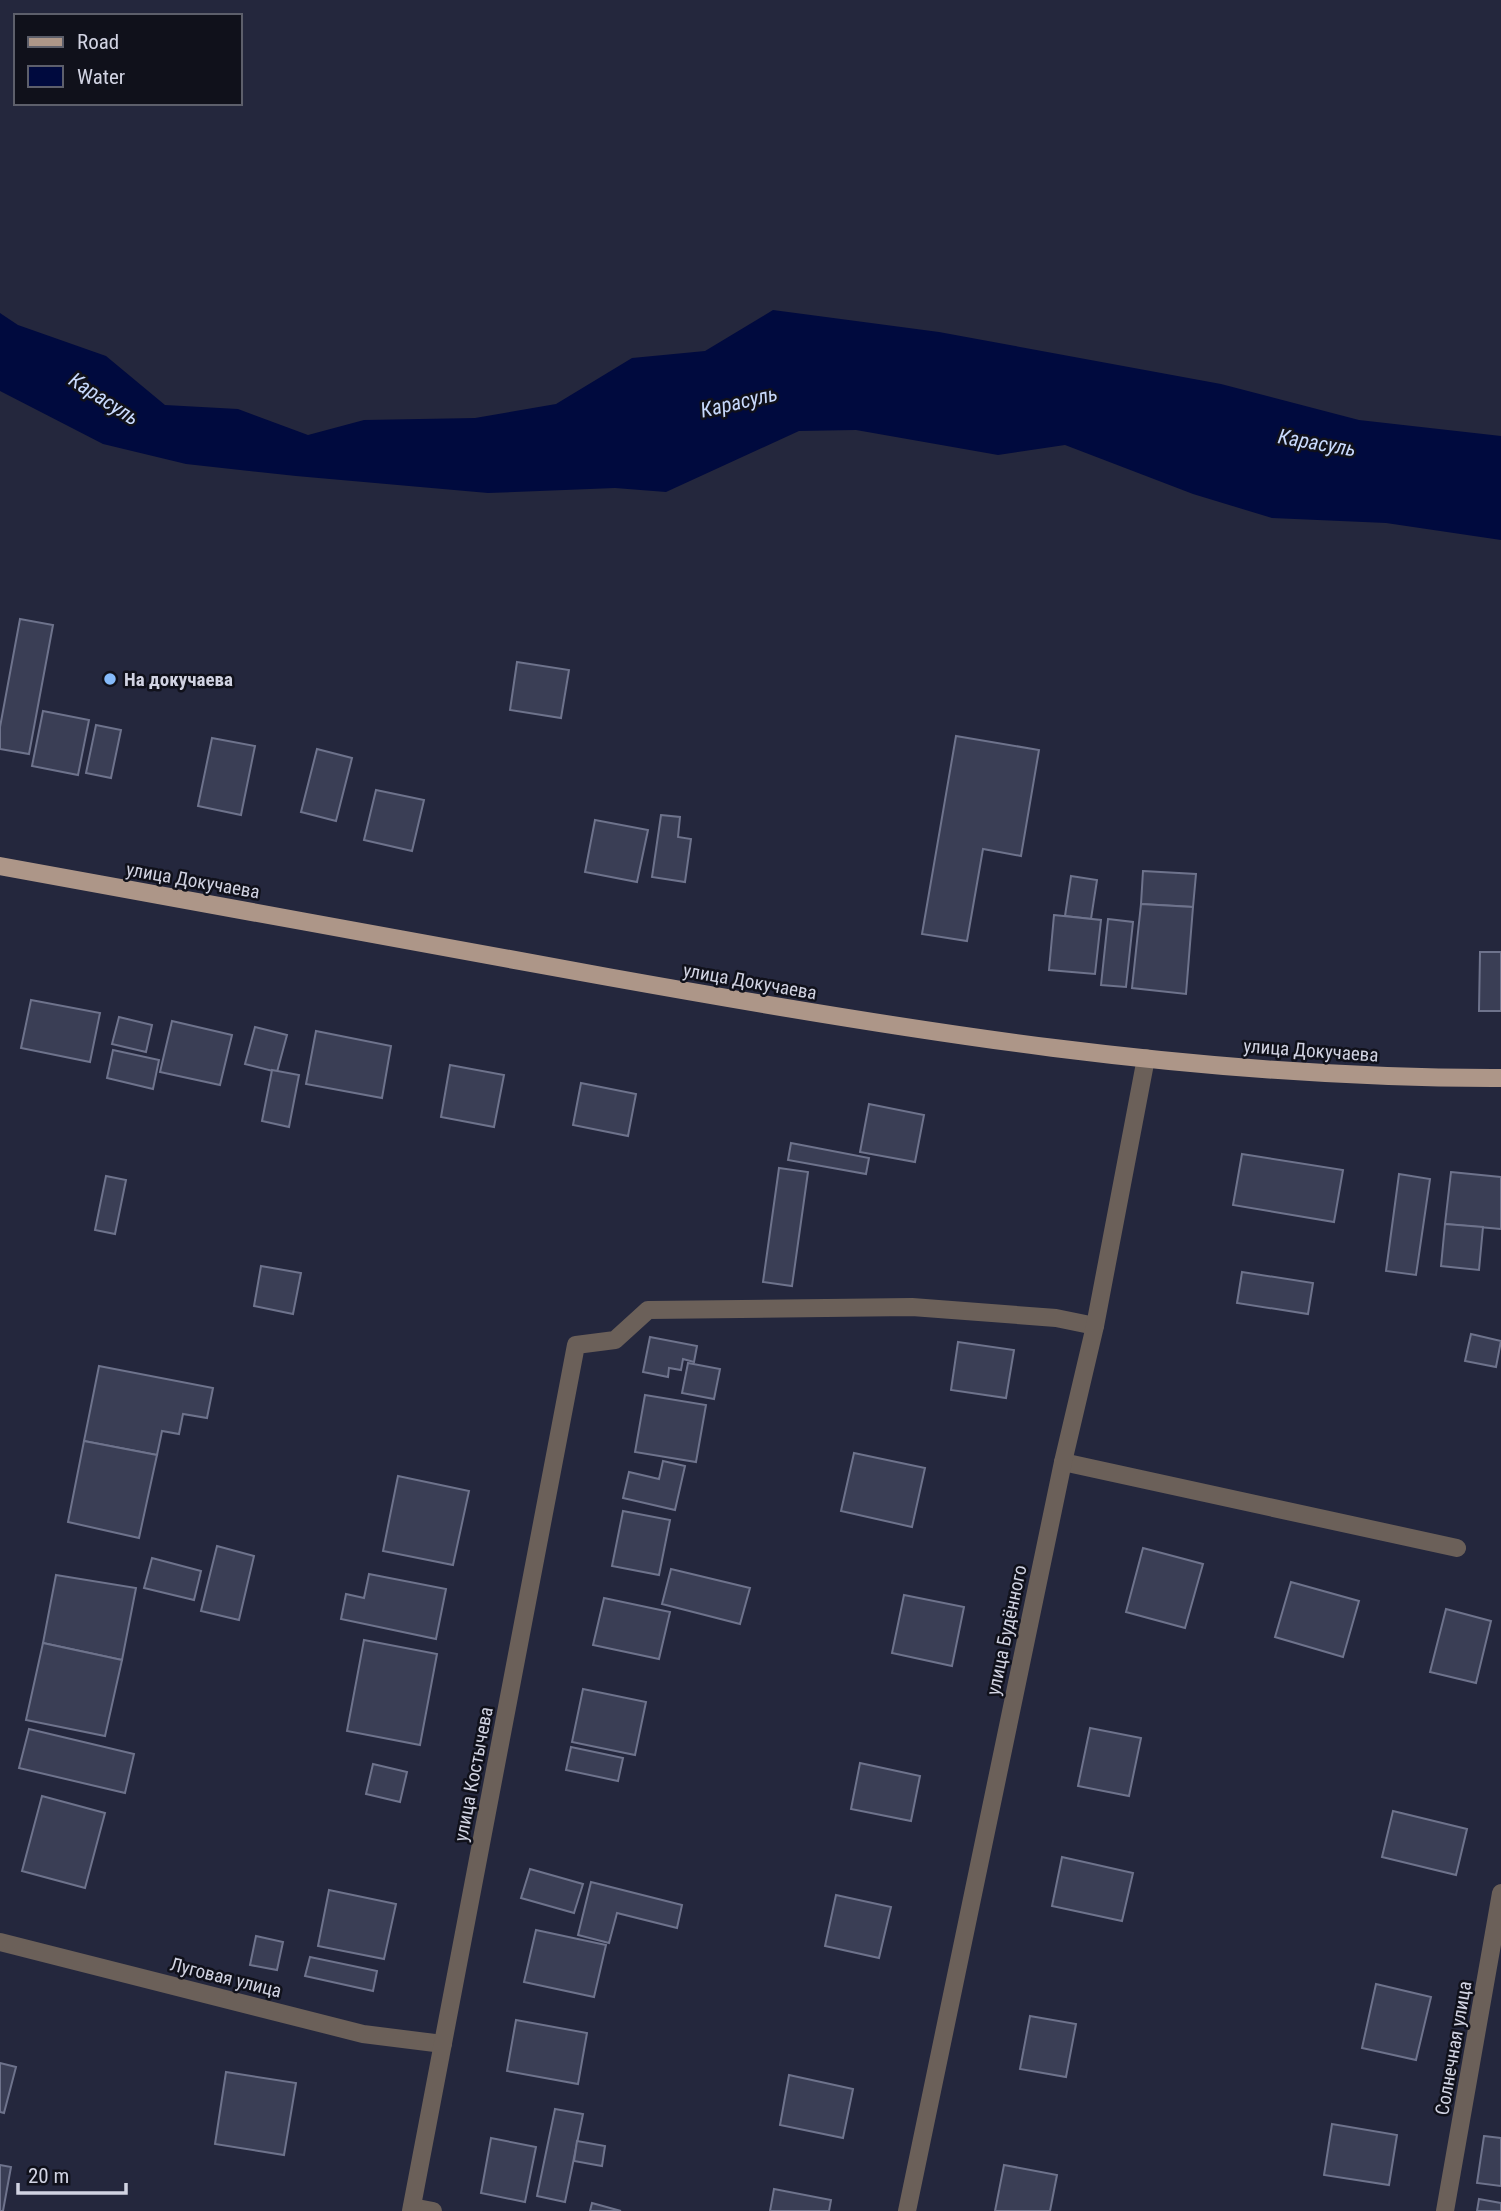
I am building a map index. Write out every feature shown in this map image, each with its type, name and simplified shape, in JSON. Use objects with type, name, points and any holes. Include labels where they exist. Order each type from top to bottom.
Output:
[{"type":"main road","name":"улица Докучаева","points":[[0,866],[785,1009],[990,1040],[1295,1073],[1501,1078]]},
{"type":"street","name":"улица Будённого","points":[[907,2211],[1063,1462],[1095,1326],[1146,1058]]},
{"type":"street","name":"улица Костычева","points":[[412,2209],[576,1345],[615,1340],[648,1310],[912,1307],[1056,1318],[1095,1326]]},
{"type":"street","points":[[1063,1462],[1457,1548]]},
{"type":"street","name":"Солнечная улица","points":[[1445,2211],[1501,1893]]},
{"type":"street","name":"Луговая улица","points":[[0,1942],[363,2034],[443,2044]]},
{"type":"street","points":[[412,2209],[433,2211]]},
{"type":"water","name":"Карасуль","points":[[773,310],[939,332],[1221,384],[1359,420],[1501,436],[1501,540],[1386,523],[1272,518],[1193,494],[1065,445],[998,455],[856,430],[799,431],[666,492],[615,488],[488,493],[296,476],[186,464],[103,444],[0,391],[0,313],[18,325],[106,356],[165,405],[238,409],[308,435],[364,420],[475,418],[556,404],[632,358],[705,351]]},
{"type":"building","points":[[20,619],[53,625],[29,754],[0,749],[0,727]]},
{"type":"building","points":[[517,662],[569,670],[561,718],[510,710]]},
{"type":"building","points":[[43,711],[89,720],[78,775],[32,766]]},
{"type":"building","points":[[96,725],[121,730],[111,778],[86,773]]},
{"type":"building","points":[[956,736],[1039,750],[1021,856],[983,849],[967,941],[922,934]]},
{"type":"building","points":[[212,738],[255,746],[241,815],[198,806]]},
{"type":"building","points":[[317,749],[352,758],[336,821],[301,812]]},
{"type":"building","points":[[376,790],[424,800],[412,851],[364,840]]},
{"type":"building","points":[[661,815],[680,817],[678,837],[691,839],[685,882],[652,877]]},
{"type":"building","points":[[595,820],[648,830],[637,882],[585,872]]},
{"type":"building","points":[[1143,871],[1196,874],[1193,907],[1141,904]]},
{"type":"building","points":[[1071,876],[1097,880],[1091,919],[1065,916]]},
{"type":"building","points":[[1141,904],[1193,907],[1186,994],[1132,988]]},
{"type":"building","points":[[1054,915],[1101,920],[1095,974],[1049,970]]},
{"type":"building","points":[[1108,919],[1133,922],[1126,987],[1101,985]]},
{"type":"building","points":[[1480,952],[1501,952],[1501,1011],[1479,1011]]},
{"type":"building","points":[[31,1000],[100,1013],[90,1062],[21,1048]]},
{"type":"building","points":[[119,1017],[152,1025],[146,1052],[112,1044]]},
{"type":"building","points":[[172,1021],[232,1035],[220,1085],[160,1072]]},
{"type":"building","points":[[255,1027],[287,1035],[277,1072],[245,1064]]},
{"type":"building","points":[[316,1031],[391,1046],[382,1098],[306,1084]]},
{"type":"building","points":[[113,1050],[159,1060],[153,1089],[107,1078]]},
{"type":"building","points":[[450,1065],[504,1075],[494,1127],[441,1117]]},
{"type":"building","points":[[272,1070],[299,1075],[289,1127],[262,1121]]},
{"type":"building","points":[[581,1083],[636,1094],[628,1136],[573,1125]]},
{"type":"building","points":[[869,1104],[924,1115],[915,1162],[860,1152]]},
{"type":"building","points":[[791,1143],[869,1158],[866,1174],[788,1160]]},
{"type":"building","points":[[1242,1154],[1343,1170],[1334,1222],[1233,1205]]},
{"type":"building","points":[[779,1168],[808,1172],[792,1286],[763,1282]]},
{"type":"building","points":[[1451,1172],[1501,1177],[1501,1229],[1445,1224]]},
{"type":"building","points":[[1399,1174],[1430,1179],[1416,1275],[1386,1271]]},
{"type":"building","points":[[106,1176],[126,1180],[115,1234],[95,1230]]},
{"type":"building","points":[[1445,1224],[1483,1227],[1479,1270],[1441,1266]]},
{"type":"building","points":[[261,1266],[301,1273],[293,1314],[254,1306]]},
{"type":"building","points":[[1242,1272],[1313,1283],[1308,1314],[1237,1303]]},
{"type":"building","points":[[1471,1334],[1501,1341],[1496,1367],[1465,1361]]},
{"type":"building","points":[[650,1337],[697,1346],[694,1362],[683,1359],[681,1370],[669,1368],[668,1377],[643,1372]]},
{"type":"building","points":[[958,1342],[1014,1350],[1006,1398],[951,1390]]},
{"type":"building","points":[[688,1363],[720,1369],[714,1399],[682,1393]]},
{"type":"building","points":[[99,1366],[213,1388],[207,1418],[183,1414],[179,1434],[162,1431],[157,1455],[84,1441]]},
{"type":"building","points":[[645,1395],[706,1405],[696,1462],[635,1452]]},
{"type":"building","points":[[84,1441],[157,1455],[139,1538],[68,1522]]},
{"type":"building","points":[[854,1453],[925,1468],[912,1527],[841,1511]]},
{"type":"building","points":[[663,1461],[685,1466],[675,1510],[623,1498],[629,1472],[659,1479]]},
{"type":"building","points":[[398,1476],[469,1491],[453,1565],[383,1551]]},
{"type":"building","points":[[623,1511],[670,1520],[659,1575],[612,1566]]},
{"type":"building","points":[[217,1546],[254,1556],[239,1620],[201,1611]]},
{"type":"building","points":[[1143,1548],[1203,1564],[1185,1628],[1126,1612]]},
{"type":"building","points":[[152,1558],[201,1571],[194,1600],[144,1588]]},
{"type":"building","points":[[671,1569],[750,1588],[740,1624],[662,1604]]},
{"type":"building","points":[[369,1574],[446,1589],[436,1639],[341,1619],[346,1594],[364,1598]]},
{"type":"building","points":[[56,1575],[136,1588],[122,1660],[43,1643]]},
{"type":"building","points":[[1291,1582],[1359,1601],[1343,1657],[1275,1637]]},
{"type":"building","points":[[904,1595],[964,1607],[952,1666],[892,1653]]},
{"type":"building","points":[[604,1598],[670,1612],[659,1659],[593,1645]]},
{"type":"building","points":[[1446,1609],[1491,1621],[1476,1683],[1430,1672]]},
{"type":"building","points":[[364,1640],[437,1654],[420,1745],[347,1731]]},
{"type":"building","points":[[43,1643],[122,1660],[105,1736],[26,1720]]},
{"type":"building","points":[[583,1689],[646,1702],[635,1755],[572,1742]]},
{"type":"building","points":[[1090,1728],[1141,1738],[1129,1796],[1078,1786]]},
{"type":"building","points":[[29,1729],[134,1754],[125,1793],[19,1768]]},
{"type":"building","points":[[571,1747],[623,1758],[618,1781],[566,1770]]},
{"type":"building","points":[[860,1763],[920,1776],[911,1821],[851,1809]]},
{"type":"building","points":[[373,1764],[407,1772],[400,1802],[366,1794]]},
{"type":"building","points":[[42,1796],[105,1813],[85,1888],[22,1871]]},
{"type":"building","points":[[1393,1811],[1467,1829],[1456,1875],[1382,1857]]},
{"type":"building","points":[[1062,1857],[1133,1873],[1122,1921],[1052,1906]]},
{"type":"building","points":[[530,1869],[583,1884],[574,1913],[521,1898]]},
{"type":"building","points":[[591,1882],[682,1905],[677,1928],[617,1913],[609,1943],[578,1935]]},
{"type":"building","points":[[329,1890],[396,1904],[384,1959],[318,1946]]},
{"type":"building","points":[[836,1895],[891,1907],[879,1958],[825,1946]]},
{"type":"building","points":[[536,1930],[606,1945],[594,1997],[524,1982]]},
{"type":"building","points":[[256,1936],[283,1942],[277,1970],[250,1965]]},
{"type":"building","points":[[310,1957],[377,1971],[373,1991],[305,1976]]},
{"type":"building","points":[[1376,1984],[1431,1997],[1416,2060],[1362,2048]]},
{"type":"building","points":[[1030,2016],[1076,2024],[1066,2077],[1020,2069]]},
{"type":"building","points":[[516,2020],[587,2033],[578,2084],[507,2071]]},
{"type":"building","points":[[0,2063],[16,2067],[4,2113],[0,2112]]},
{"type":"building","points":[[226,2072],[296,2083],[284,2155],[215,2144]]},
{"type":"building","points":[[789,2075],[853,2089],[843,2138],[780,2125]]},
{"type":"building","points":[[555,2109],[583,2114],[565,2202],[537,2196]]},
{"type":"building","points":[[1332,2124],[1397,2135],[1389,2185],[1324,2175]]},
{"type":"building","points":[[1484,2136],[1501,2138],[1501,2186],[1477,2183]]},
{"type":"building","points":[[491,2138],[536,2147],[525,2202],[481,2193]]},
{"type":"building","points":[[577,2141],[605,2146],[602,2166],[574,2161]]},
{"type":"building","points":[[0,2165],[11,2167],[3,2211],[0,2211]]},
{"type":"building","points":[[1004,2165],[1057,2175],[1050,2211],[995,2211]]},
{"type":"building","points":[[774,2189],[831,2200],[829,2211],[770,2211]]},
{"type":"building","points":[[1479,2199],[1501,2203],[1501,2211],[1477,2211]]},
{"type":"building","points":[[592,2203],[621,2211],[590,2211]]},
{"type":"place","name":"На докучаева","points":[[110,679]]}]
